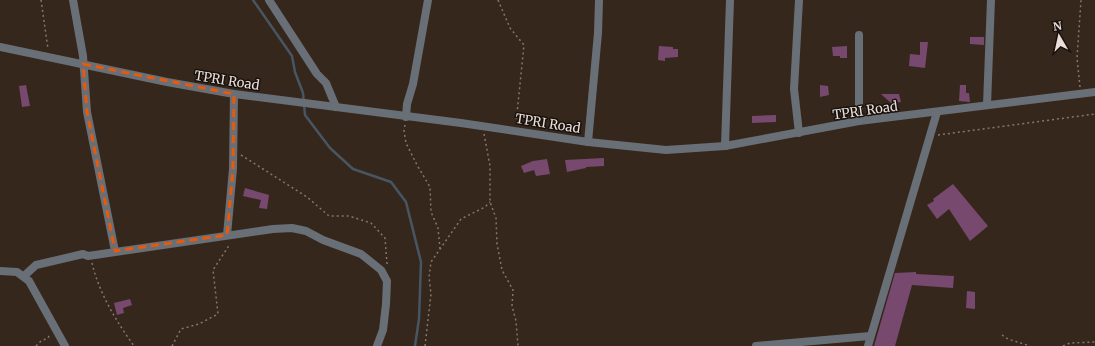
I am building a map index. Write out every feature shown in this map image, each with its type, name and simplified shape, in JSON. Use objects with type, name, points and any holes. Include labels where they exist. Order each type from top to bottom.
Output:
[{"type":"street","points":[[73,0],[87,112],[115,252]]},
{"type":"street","points":[[269,0],[317,74],[326,83],[336,107]]},
{"type":"street","points":[[406,117],[407,104],[413,84],[428,0]]},
{"type":"street","points":[[588,142],[598,32],[599,0]]},
{"type":"street","points":[[725,146],[730,0]]},
{"type":"street","points":[[799,0],[794,89],[799,133]]},
{"type":"street","points":[[987,105],[991,0]]},
{"type":"street","points":[[859,35],[859,121]]},
{"type":"street","name":"TPRI Road","points":[[0,47],[234,94],[515,130],[588,142],[666,150],[725,146],[859,121],[1081,95],[1095,92]]},
{"type":"street","points":[[227,235],[234,151],[234,94]]},
{"type":"street","points":[[868,346],[937,112]]},
{"type":"street","points":[[24,276],[36,265],[83,254],[88,256],[227,235],[292,228],[306,231],[323,240],[360,254],[381,270],[386,278],[387,285],[384,330],[377,346]]},
{"type":"street","points":[[0,271],[17,272],[24,276],[37,294],[65,346]]},
{"type":"street","points":[[756,346],[870,336]]},
{"type":"path","points":[[41,0],[46,45],[50,50]]},
{"type":"path","points":[[498,0],[510,28],[524,45],[516,109],[515,130]]},
{"type":"path","points":[[1081,0],[1077,58],[1081,95]]},
{"type":"path","points":[[930,136],[962,130],[1095,114]]},
{"type":"path","points":[[406,117],[404,131],[406,143],[430,187],[431,212],[438,228],[440,250]]},
{"type":"path","points":[[483,126],[490,166],[490,202],[496,218],[496,244],[502,270],[513,290],[512,306],[516,321],[518,346]]},
{"type":"path","points":[[234,151],[307,197],[329,216],[349,216],[371,223],[385,238],[387,259],[386,278]]},
{"type":"path","points":[[425,346],[431,294],[429,277],[431,262],[460,219],[485,207],[490,202]]},
{"type":"path","points":[[172,346],[181,329],[199,324],[218,314],[213,270],[228,247],[227,235]]},
{"type":"path","points":[[88,256],[92,262],[96,280],[104,297],[134,346]]},
{"type":"path","points":[[36,346],[41,341],[48,338],[54,325]]},
{"type":"path","points":[[1002,335],[1008,339],[1030,346]]},
{"type":"path","points":[[1063,346],[1070,343],[1095,342]]},
{"type":"highlighted area","points":[[83,64],[234,94],[233,169],[227,235],[115,251],[87,112]]},
{"type":"building","points":[[970,37],[984,37],[984,45],[970,44]]},
{"type":"building","points":[[920,42],[928,42],[925,68],[909,66],[910,54],[920,55]]},
{"type":"building","points":[[659,46],[678,49],[678,57],[665,58],[665,61],[658,60]]},
{"type":"building","points":[[847,46],[847,58],[833,56],[832,47]]},
{"type":"building","points":[[26,85],[30,106],[22,107],[19,86]]},
{"type":"building","points":[[820,85],[828,86],[829,95],[820,97]]},
{"type":"building","points":[[960,85],[966,85],[966,93],[969,93],[970,102],[959,101]]},
{"type":"building","points":[[881,94],[899,94],[901,102],[891,103]]},
{"type":"building","points":[[776,115],[776,122],[752,123],[752,116]]},
{"type":"building","points":[[604,158],[604,166],[586,167],[567,172],[565,160]]},
{"type":"building","points":[[547,159],[550,174],[536,176],[534,170],[524,173],[521,166],[533,161]]},
{"type":"building","points":[[953,184],[988,226],[970,241],[949,209],[937,219],[927,205],[934,201],[933,199]]},
{"type":"building","points":[[245,188],[269,195],[267,209],[259,208],[261,200],[243,196]]},
{"type":"building","points":[[916,272],[916,274],[954,276],[953,288],[912,285],[895,346],[874,346],[895,273]]},
{"type":"building","points":[[967,291],[975,292],[975,309],[966,308]]},
{"type":"building","points":[[130,299],[132,305],[123,308],[124,313],[117,315],[114,303]]},
{"type":"waterway","points":[[253,0],[292,56],[295,72],[303,93],[305,115],[330,148],[353,169],[391,182],[406,202],[421,262],[419,319],[415,346]]}]
